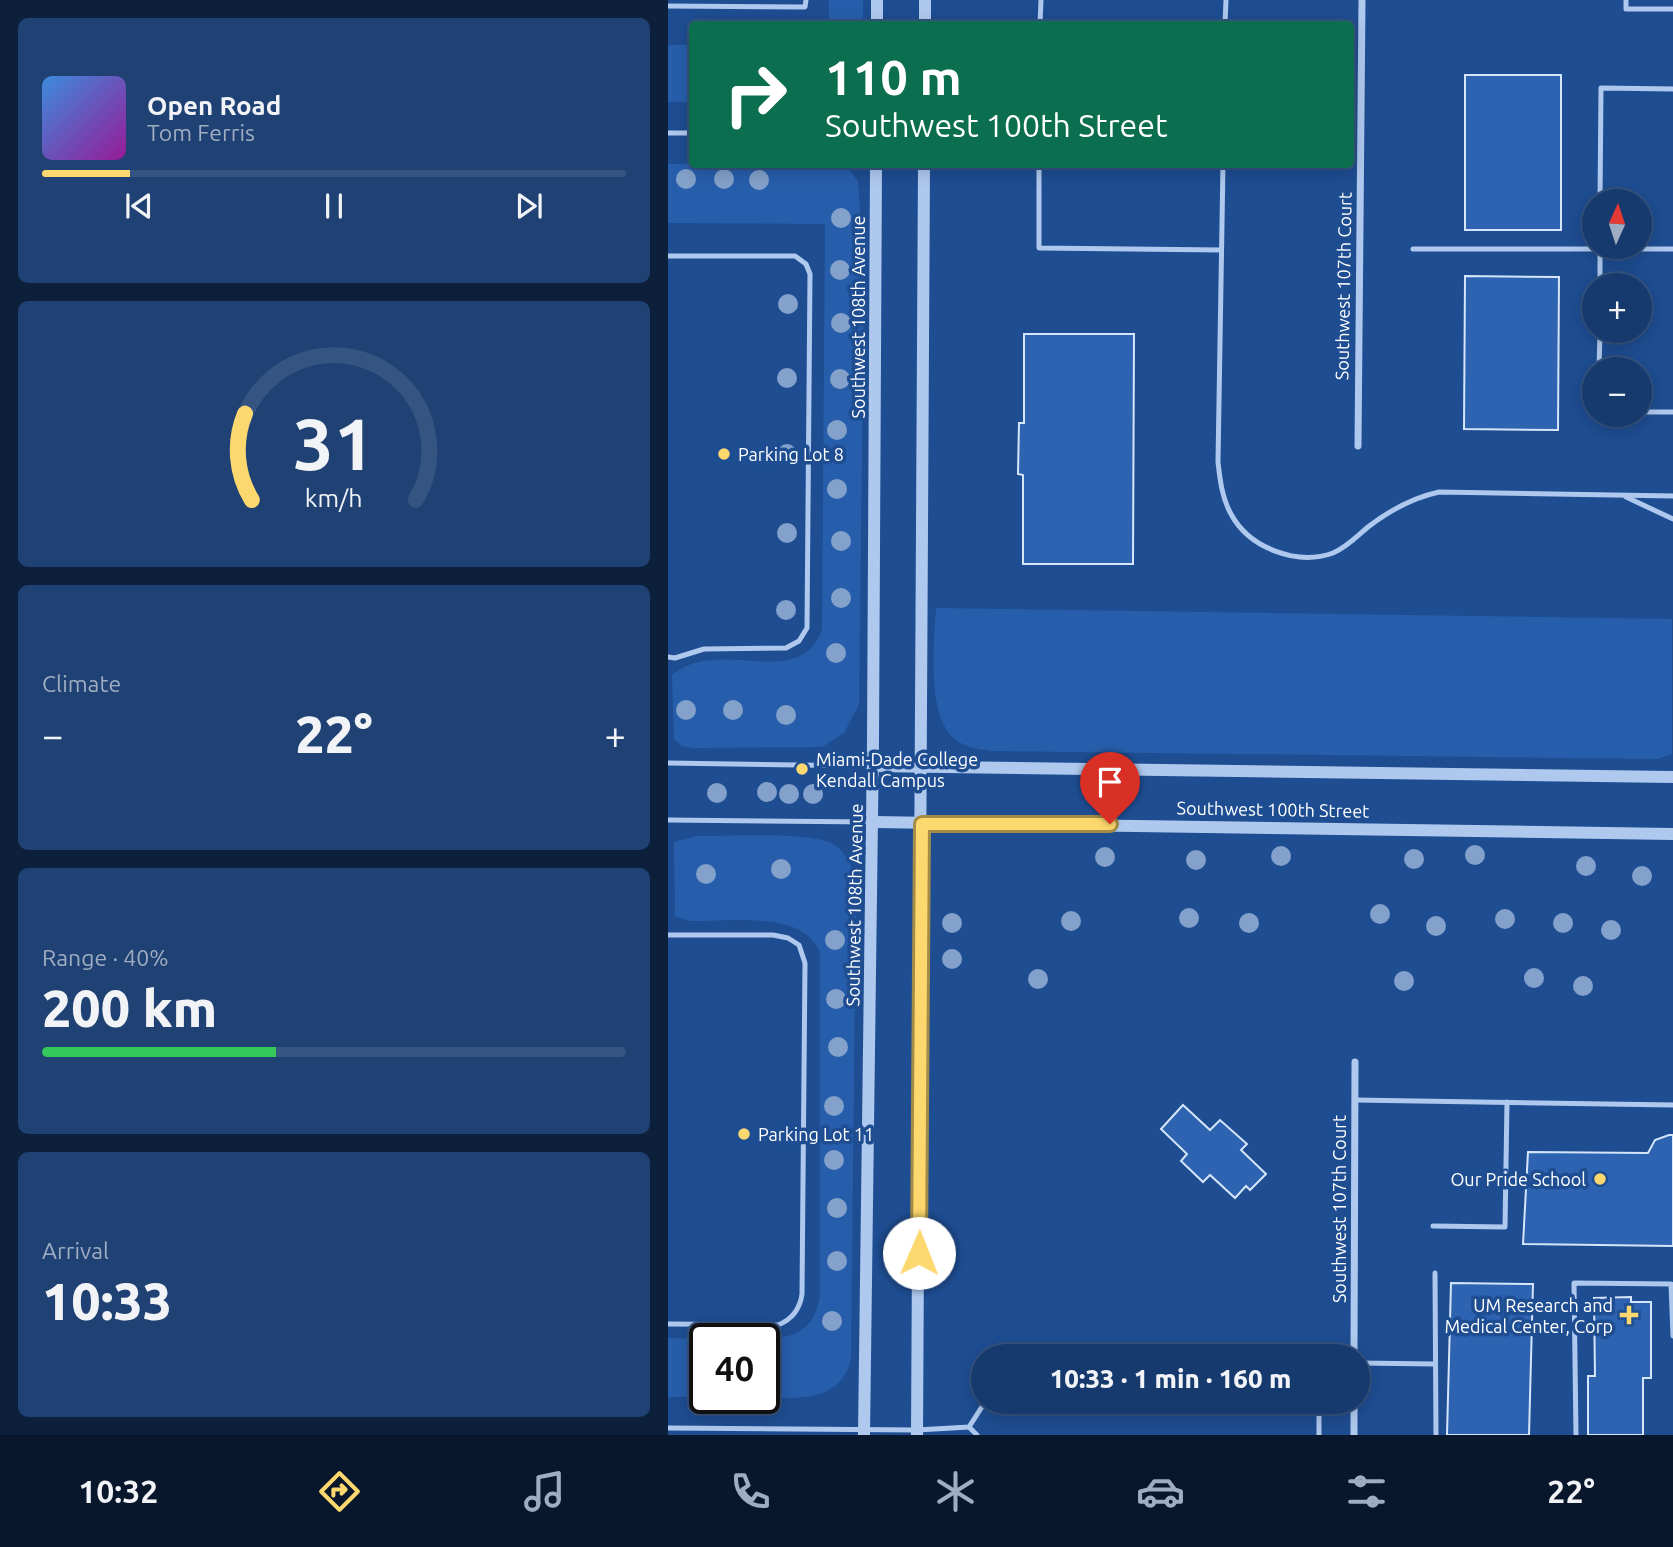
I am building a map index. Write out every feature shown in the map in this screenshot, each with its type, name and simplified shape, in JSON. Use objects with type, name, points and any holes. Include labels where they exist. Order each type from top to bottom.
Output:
[{"type":"street","points":[[877,0],[877,21]]},
{"type":"street","points":[[925,0],[925,21]]},
{"type":"street","name":"Southwest 107th Court","points":[[1358,446],[1362,0]]},
{"type":"street","name":"Southwest 108th Avenue","points":[[864,1433],[873,766],[876,168]]},
{"type":"street","points":[[916,1433],[922,824],[924,168]]},
{"type":"street","points":[[873,766],[1672,777]]},
{"type":"street","name":"Southwest 100th Street","points":[[872,822],[1672,834]]},
{"type":"street","name":"Southwest 107th Court","points":[[1354,1344],[1355,1062]]},
{"type":"street","points":[[1354,1414],[1354,1435]]},
{"type":"lane","points":[[1040,21],[1041,0]]},
{"type":"lane","points":[[1225,21],[1226,0]]},
{"type":"lane","points":[[1626,0],[1626,9],[1672,9]]},
{"type":"lane","points":[[668,5],[806,4]]},
{"type":"lane","points":[[1600,189],[1601,88],[1672,89]]},
{"type":"lane","points":[[668,133],[689,133]]},
{"type":"lane","points":[[1039,168],[1038,248],[1221,250]]},
{"type":"lane","points":[[1223,168],[1217,437],[1221,488],[1231,515],[1246,533],[1263,545],[1302,557],[1336,552],[1397,508],[1439,492],[1672,496]]},
{"type":"lane","points":[[1413,249],[1582,248]]},
{"type":"lane","points":[[1652,249],[1672,249]]},
{"type":"lane","points":[[668,256],[795,257],[806,264],[810,274],[807,628],[799,641],[786,648],[694,650],[675,658],[668,657]]},
{"type":"lane","points":[[1652,412],[1672,412]]},
{"type":"lane","points":[[1626,497],[1672,519]]},
{"type":"lane","points":[[668,763],[873,766]]},
{"type":"lane","points":[[668,820],[872,822]]},
{"type":"lane","points":[[668,935],[780,936],[795,941],[804,953],[800,1303],[794,1315],[778,1325],[668,1324]]},
{"type":"lane","points":[[1355,1100],[1672,1105]]},
{"type":"lane","points":[[1433,1226],[1505,1227],[1507,1101]]},
{"type":"lane","points":[[1435,1273],[1436,1435]]},
{"type":"lane","points":[[1576,1435],[1574,1283],[1671,1284],[1672,1336]]},
{"type":"lane","points":[[1370,1363],[1435,1364]]},
{"type":"lane","points":[[969,1427],[977,1414]]},
{"type":"lane","points":[[1319,1414],[1319,1435]]},
{"type":"lane","points":[[668,1428],[916,1433],[969,1427]]},
{"type":"lane","points":[[969,1427],[977,1435]]},
{"type":"shaded area","points":[[829,0],[863,0],[863,21],[829,21]]},
{"type":"shaded area","points":[[668,45],[689,45],[689,102],[668,102]]},
{"type":"shaded area","points":[[668,164],[689,164],[689,168],[843,168],[849,170],[858,181],[864,281],[859,704],[844,733],[822,747],[682,746],[674,739],[672,675],[691,664],[712,660],[777,661],[795,658],[811,648],[822,630],[825,224],[668,223]]},
{"type":"shaded area","points":[[936,608],[1672,619],[1672,754],[1658,759],[978,749],[959,742],[948,732],[941,718],[936,700],[933,661]]},
{"type":"shaded area","points":[[769,835],[825,841],[844,854],[855,879],[851,1358],[839,1383],[818,1394],[780,1398],[780,1337],[798,1332],[807,1325],[814,1317],[820,1296],[820,953],[811,939],[782,924],[744,920],[690,921],[675,916],[674,842],[696,836]]},
{"type":"shaded area","points":[[668,1338],[689,1339],[689,1397],[668,1397]]},
{"type":"building","points":[[1465,75],[1561,75],[1561,230],[1465,230]]},
{"type":"building","points":[[1465,276],[1559,277],[1558,430],[1464,429]]},
{"type":"building","points":[[1024,334],[1134,334],[1133,564],[1023,564],[1023,475],[1018,474],[1019,423],[1024,423]]},
{"type":"building","points":[[1183,1105],[1210,1130],[1220,1120],[1247,1144],[1241,1150],[1266,1174],[1250,1190],[1246,1186],[1235,1198],[1210,1175],[1203,1182],[1181,1161],[1187,1154],[1161,1129]]},
{"type":"building","name":"Our Pride School","points":[[1673,1135],[1673,1246],[1523,1244],[1528,1152],[1648,1153],[1655,1140]]},
{"type":"building","points":[[1451,1283],[1533,1284],[1529,1435],[1447,1435]]},
{"type":"building","points":[[1631,1297],[1631,1302],[1651,1302],[1651,1378],[1643,1378],[1643,1435],[1588,1435],[1588,1376],[1595,1376],[1594,1298]]},
{"type":"place","name":"Parking Lot 8","points":[[724,454]]},
{"type":"place","name":"Miami-Dade College Kendall Campus","points":[[802,769]]},
{"type":"place","name":"Parking Lot 11","points":[[744,1134]]},
{"type":"place","name":"Our Pride School","points":[[1600,1179]]},
{"type":"place","name":"UM Research and Medical Center, Corp","points":[[1629,1315]]},
{"type":"route","points":[[919,1253],[922,824],[1110,824]]}]
